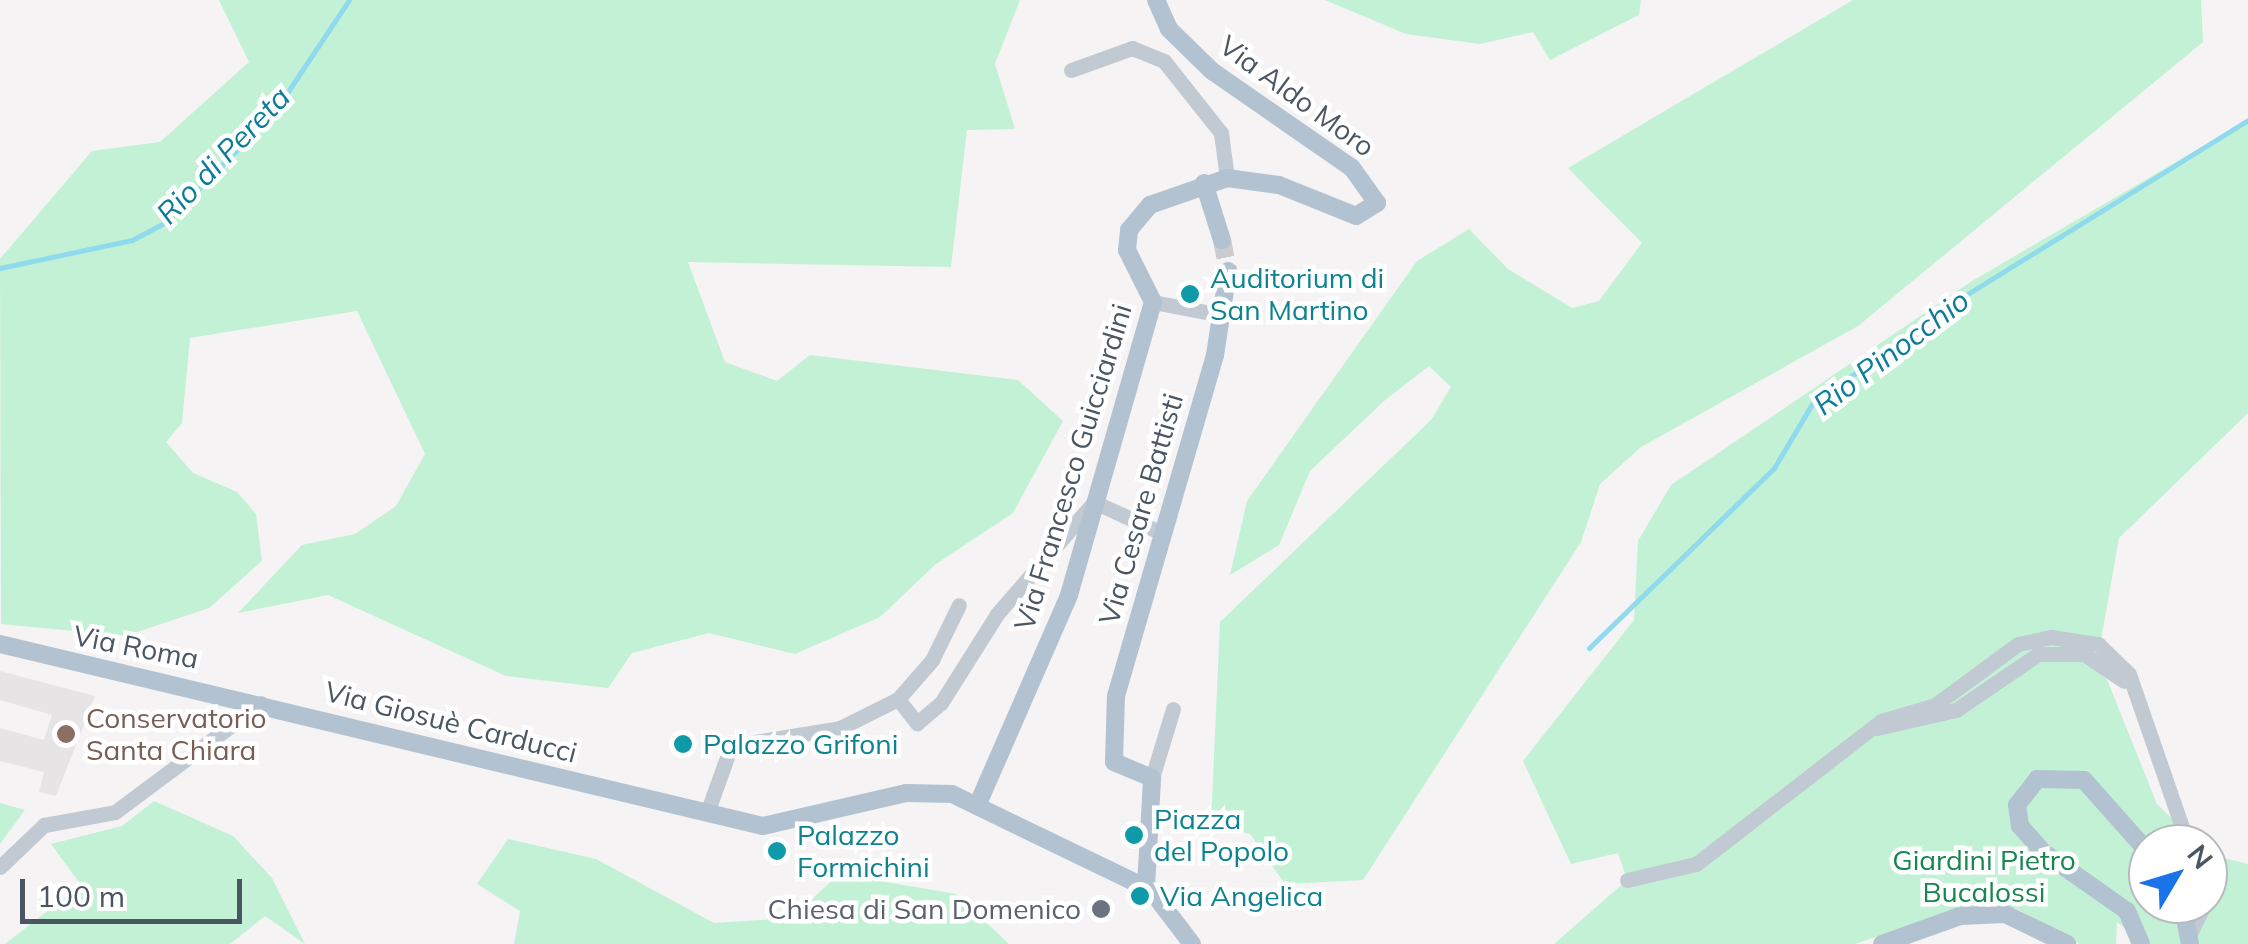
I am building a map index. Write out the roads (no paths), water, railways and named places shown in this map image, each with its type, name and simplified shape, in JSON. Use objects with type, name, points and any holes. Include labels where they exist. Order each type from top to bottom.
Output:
[{"type":"main road","name":"Via Aldo Moro","points":[[1156,0],[1168,30],[1212,71],[1352,168],[1377,203],[1356,216],[1280,185],[1227,178],[1204,183]]},
{"type":"main road","points":[[1204,183],[1222,240]]},
{"type":"main road","name":"Via Francesco Guicciardini","points":[[977,806],[1069,595],[1153,302],[1127,250],[1129,230],[1150,205],[1204,183]]},
{"type":"main road","name":"Via Cesare Battisti","points":[[1152,778],[1114,762],[1116,696],[1221,315],[1228,271]]},
{"type":"main road","name":"Via Roma","points":[[0,644],[261,703]]},
{"type":"main road","name":"Via Giosuè Carducci","points":[[261,703],[707,813],[789,824],[924,791],[977,806],[1146,887]]},
{"type":"main road","points":[[1152,778],[1146,887],[1192,944]]},
{"type":"main road","points":[[2128,830],[2084,780],[2037,779],[2017,805],[2020,826],[2044,852],[2128,913]]},
{"type":"main road","points":[[1882,944],[1960,916],[2006,914],[2068,944]]},
{"type":"street","name":"Via Aldo Moro","points":[[1071,70],[1132,48],[1164,61],[1220,133],[1227,178]]},
{"type":"street","points":[[1153,302],[1221,315]]},
{"type":"street","points":[[898,699],[917,722],[964,673],[1068,522],[1094,502],[1162,533]]},
{"type":"street","points":[[707,813],[730,746],[840,728],[898,699],[932,660],[959,604]]},
{"type":"street","points":[[1627,880],[1709,856],[1894,713],[1935,705],[2030,639],[2098,644],[2133,691],[2181,824]]},
{"type":"street","points":[[0,867],[44,825],[114,812],[261,703]]},
{"type":"street","points":[[1152,778],[1174,709]]},
{"type":"waterway","name":"Rio di Pereta","points":[[0,268],[132,240],[166,222],[275,111],[349,0]]},
{"type":"waterway","name":"Rio Pinocchio","points":[[1589,648],[1774,468],[1812,404],[1953,303],[2248,120]]},
{"type":"tunnel","points":[[1222,240],[1228,271]]},
{"type":"place","name":"Auditorium di San Martino","points":[[1190,294]]},
{"type":"place","name":"Conservatorio Santa Chiara","points":[[66,734]]},
{"type":"place","name":"Palazzo Grifoni","points":[[683,744]]},
{"type":"place","name":"Piazza del Popolo","points":[[1134,835]]},
{"type":"place","name":"Palazzo Formichini","points":[[777,851]]},
{"type":"place","name":"Via Angelica","points":[[1140,896]]},
{"type":"place","name":"Chiesa di San Domenico","points":[[1101,909]]},
{"type":"park label","name":"Giardini Pietro Bucalossi","points":[[1984,876]]}]
